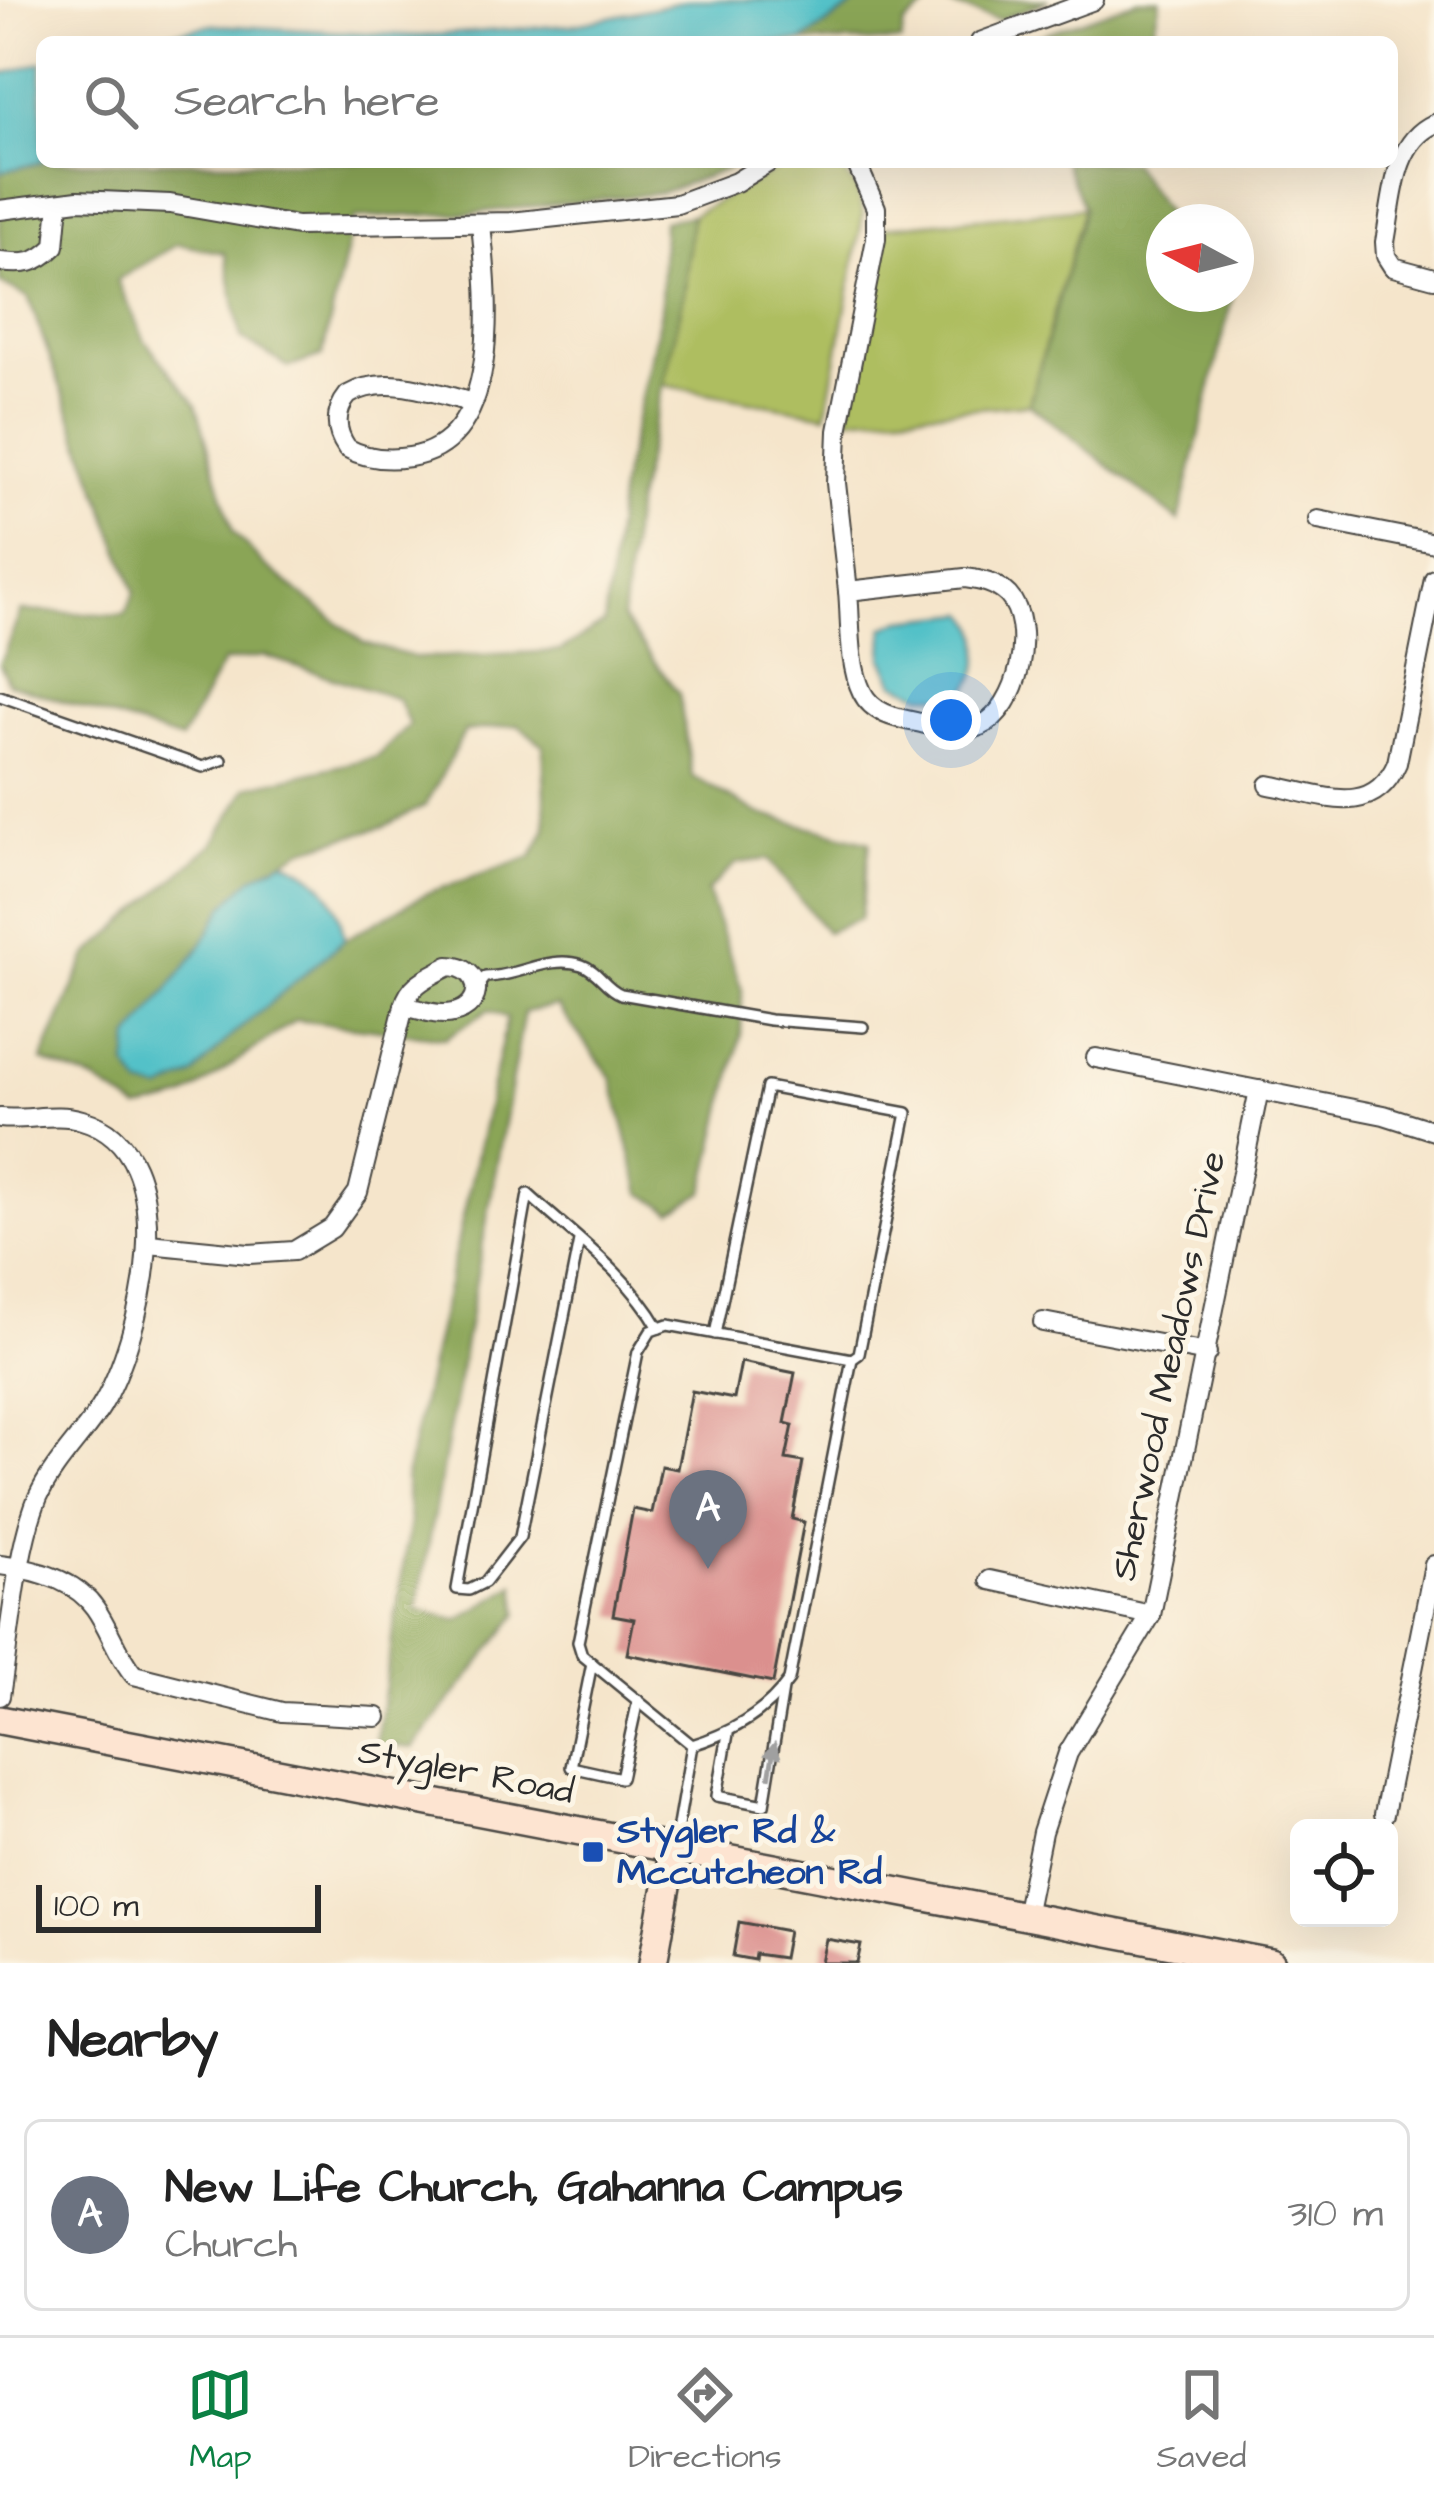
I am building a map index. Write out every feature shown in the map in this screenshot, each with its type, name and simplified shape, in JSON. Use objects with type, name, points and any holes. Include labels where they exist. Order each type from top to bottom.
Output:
[{"type":"main road","name":"Stygler Road","points":[[0,1720],[1271,1963]]},
{"type":"main road","points":[[653,1963],[674,1848]]},
{"type":"street","points":[[996,36],[1094,0]]},
{"type":"street","points":[[1434,124],[1412,137],[1402,157],[1385,242],[1393,267],[1434,278]]},
{"type":"street","points":[[0,210],[58,203],[170,204],[297,226],[482,224],[677,204],[759,168]]},
{"type":"street","points":[[848,591],[965,578],[989,581],[1008,595],[1020,616],[1022,640],[1012,688],[1000,712],[978,727],[951,729],[878,711],[862,694],[856,673],[836,483],[838,431],[876,239],[876,208],[859,168]]},
{"type":"street","points":[[0,262],[40,261],[55,246],[58,203]]},
{"type":"street","points":[[473,403],[397,386],[376,386],[348,395],[338,411],[338,428],[347,448],[379,458],[434,449],[456,434],[473,403],[482,383],[486,271],[482,224]]},
{"type":"street","points":[[1318,520],[1434,543]]},
{"type":"street","points":[[1270,784],[1346,800],[1369,799],[1387,786],[1397,763],[1434,579]]},
{"type":"street","points":[[149,1244],[249,1254],[294,1251],[332,1228],[358,1192],[404,1006],[407,994],[448,967],[461,967],[478,986],[476,999],[448,1015],[404,1006]]},
{"type":"street","points":[[1096,1058],[1384,1115],[1434,1131]]},
{"type":"street","name":"Sherwood Meadows Drive","points":[[1025,1916],[1042,1832],[1068,1753],[1151,1615],[1259,1090]]},
{"type":"street","points":[[0,1118],[85,1120],[116,1140],[133,1161],[142,1186],[149,1244],[141,1294],[103,1404],[39,1497],[0,1696]]},
{"type":"street","points":[[1043,1322],[1207,1353]]},
{"type":"street","points":[[0,1565],[22,1568],[80,1591],[134,1675],[282,1712],[377,1717]]},
{"type":"street","points":[[1384,1814],[1434,1565]]},
{"type":"street","points":[[990,1580],[1151,1615]]},
{"type":"lane","points":[[0,696],[203,766],[222,760]]},
{"type":"lane","points":[[478,986],[485,977],[506,977],[560,961],[585,966],[611,991],[621,994],[770,1020],[862,1027]]},
{"type":"lane","points":[[692,1744],[728,1734],[789,1680],[852,1359],[859,1354],[907,1113],[767,1087],[715,1334]]},
{"type":"lane","points":[[579,1240],[520,1537],[485,1582],[469,1591],[457,1588],[528,1194],[579,1240],[644,1301],[659,1328]]},
{"type":"lane","points":[[692,1744],[583,1655],[578,1642],[638,1352],[651,1331],[668,1325],[852,1359]]},
{"type":"lane","points":[[592,1663],[571,1767],[621,1778],[638,1700]]},
{"type":"lane","points":[[728,1734],[717,1796],[764,1805],[783,1688]]},
{"type":"lane","points":[[674,1848],[692,1744]]},
{"type":"green space","points":[[862,0],[1049,0],[999,20],[935,1],[904,24],[902,36],[810,36]]},
{"type":"green space","points":[[1138,0],[1160,0],[1152,36],[1039,36]]},
{"type":"green space","points":[[36,163],[36,168],[729,168],[660,193],[471,213],[354,218],[322,356],[289,367],[241,338],[225,253],[178,244],[117,280],[145,341],[196,404],[233,532],[264,565],[364,643],[417,658],[560,651],[604,623],[620,490],[661,311],[663,221],[692,215],[684,295],[635,506],[622,619],[679,694],[692,776],[759,814],[870,842],[860,919],[826,932],[768,859],[737,863],[707,891],[742,990],[741,1034],[704,1192],[673,1211],[641,1193],[612,1078],[557,1006],[524,1012],[417,1610],[459,1620],[515,1585],[519,1613],[413,1748],[376,1744],[410,1521],[405,1479],[507,1018],[489,1010],[445,1038],[296,1020],[184,1098],[139,1110],[95,1081],[42,1061],[87,956],[214,843],[247,787],[377,757],[409,725],[398,699],[265,656],[223,662],[181,740],[8,683],[0,663],[21,611],[125,615],[135,592],[28,297],[0,283],[0,172]],"holes":[[[518,725],[543,745],[546,828],[532,857],[427,893],[344,940],[230,1037],[127,1066],[130,1039],[200,948],[225,905],[252,878],[304,849],[385,826],[426,805],[465,731]]]},
{"type":"green space","points":[[781,168],[841,168],[857,189],[863,215],[826,415],[663,385],[684,295],[692,215]]},
{"type":"green space","points":[[1067,168],[1135,168],[1160,204],[1146,204],[1146,312],[1229,312],[1179,521],[1029,404],[1084,208]]},
{"type":"green space","points":[[1084,208],[1029,404],[848,418],[887,227]]},
{"type":"water","points":[[691,0],[862,0],[810,36],[420,36],[572,25]]},
{"type":"water","points":[[213,25],[420,36],[155,36]]},
{"type":"water","points":[[36,64],[36,163],[0,172],[0,75]]},
{"type":"water","points":[[967,613],[978,632],[980,655],[961,697],[922,695],[895,683],[883,658],[884,628],[902,620]]},
{"type":"water","points":[[284,861],[308,873],[326,891],[338,913],[344,940],[230,1037],[194,1075],[162,1091],[141,1087],[127,1066],[130,1039],[200,948],[225,905],[252,878]]},
{"type":"building","points":[[741,1362],[795,1373],[785,1423],[793,1425],[786,1459],[803,1462],[792,1519],[804,1522],[773,1683],[627,1654],[634,1619],[613,1615],[633,1509],[652,1513],[661,1466],[677,1469],[692,1391],[734,1399]]},
{"type":"building","points":[[739,1922],[788,1931],[783,1958],[733,1956]]},
{"type":"building","points":[[826,1939],[861,1945],[857,1963],[821,1963]]},
{"type":"place","name":"New Life Church, Gahanna Campus","points":[[708,1569]]},
{"type":"place","name":"Stygler Rd & Mccutcheon Rd","points":[[593,1852]]}]
